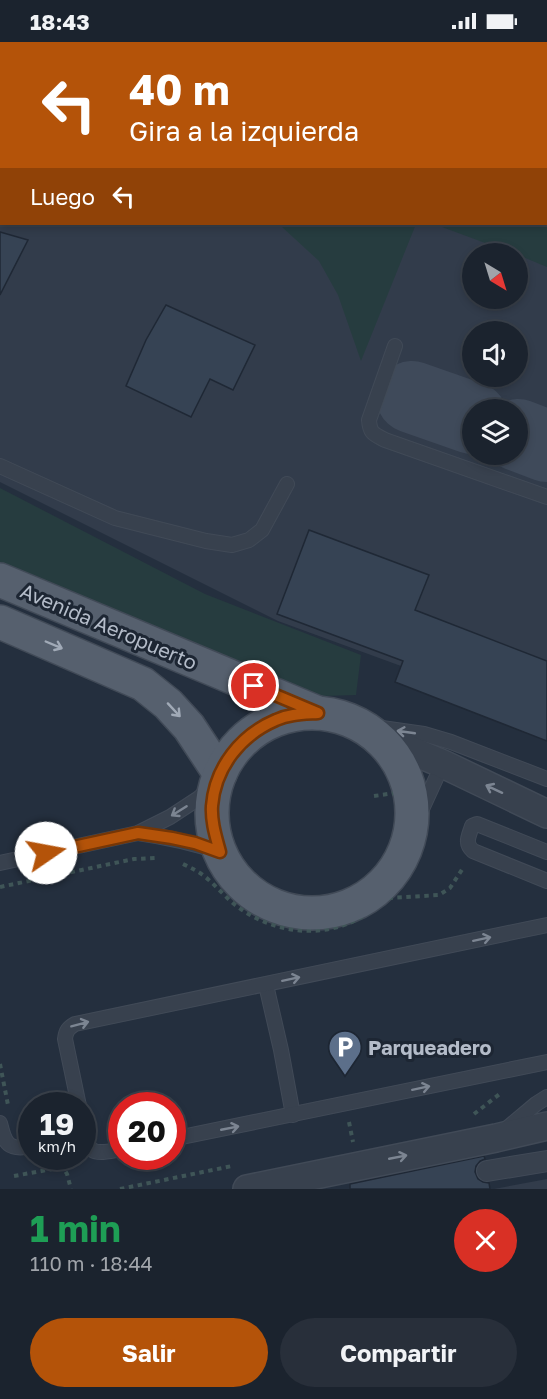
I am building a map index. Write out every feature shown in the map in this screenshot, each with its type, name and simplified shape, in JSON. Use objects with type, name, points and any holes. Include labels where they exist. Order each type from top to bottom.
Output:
[{"type":"main road","name":"Avenida Aeropuerto","points":[[0,580],[318,713]]},
{"type":"main road","name":"Avenida Aeropuerto","points":[[0,622],[143,684],[168,704],[189,727],[218,778]]},
{"type":"main road","points":[[318,713],[339,717],[370,731],[393,753],[404,771],[410,791],[411,833],[404,853],[393,872],[379,887],[362,899],[342,908],[322,913],[280,908],[261,899],[230,871],[220,852],[213,830],[212,806],[218,778],[230,756],[243,741],[260,728],[278,719],[297,714],[318,713]]},
{"type":"street","points":[[370,731],[447,753],[547,814]]},
{"type":"street","points":[[247,1189],[547,1126]]},
{"type":"street","points":[[487,1171],[547,1161]]},
{"type":"lane","points":[[395,346],[369,420],[369,429],[373,434],[547,497]]},
{"type":"lane","points":[[0,466],[115,518],[206,541],[232,545],[249,540],[262,530],[287,484]]},
{"type":"lane","points":[[411,833],[447,753],[547,779]]},
{"type":"lane","points":[[0,863],[138,833],[170,817],[199,798],[218,778]]},
{"type":"lane","points":[[547,852],[477,824],[472,826],[467,842],[468,847],[473,851],[547,881]]},
{"type":"lane","points":[[138,833],[195,843],[220,852]]},
{"type":"lane","points":[[76,1092],[65,1039],[69,1027],[75,1024],[547,925]]},
{"type":"lane","points":[[266,985],[293,1115]]},
{"type":"lane","points":[[186,1136],[547,1062]]},
{"type":"lane","points":[[496,1138],[547,1097]]},
{"type":"lane","points":[[7,1123],[3,1137],[7,1144],[18,1148]]},
{"type":"path","points":[[0,887],[134,859],[160,859]]},
{"type":"path","points":[[174,862],[198,872],[249,915],[283,928],[302,930],[339,927],[358,919],[390,898],[439,896],[450,888],[468,864]]},
{"type":"path","points":[[0,1064],[9,1107]]},
{"type":"path","points":[[14,1176],[49,1170]]},
{"type":"path","points":[[65,1170],[71,1189]]},
{"type":"shaded area","points":[[0,225],[547,225],[547,741],[395,682],[401,666],[278,621],[0,482]]},
{"type":"shaded area","points":[[547,1179],[547,1189],[494,1189]]},
{"type":"green space","points":[[276,225],[416,225],[361,361],[338,295],[319,261],[282,227]]},
{"type":"green space","points":[[437,225],[547,225],[547,267],[528,259],[528,243],[485,243]]},
{"type":"green space","points":[[0,488],[205,594],[361,655],[356,695],[292,697],[0,574]]},
{"type":"building","points":[[0,232],[28,240],[0,295]]},
{"type":"building","points":[[166,305],[255,345],[233,390],[210,379],[191,417],[126,386],[146,340]]},
{"type":"building","points":[[309,530],[429,575],[415,610],[547,661],[547,741],[395,682],[403,661],[277,614]]},
{"type":"building","points":[[484,1156],[485,1159],[476,1166],[475,1172],[478,1179],[489,1183],[490,1189],[350,1189],[350,1184]]},
{"type":"taxiway","points":[[412,397],[462,414]]},
{"type":"taxiway","points":[[528,439],[547,446]]},
{"type":"place","name":"Parqueadero","points":[[345,1076]]},
{"type":"route","points":[[46,853],[138,833],[195,843],[220,852],[213,830],[212,806],[220,774],[230,756],[243,741],[260,728],[278,719],[297,714],[318,713],[254,686]]}]
